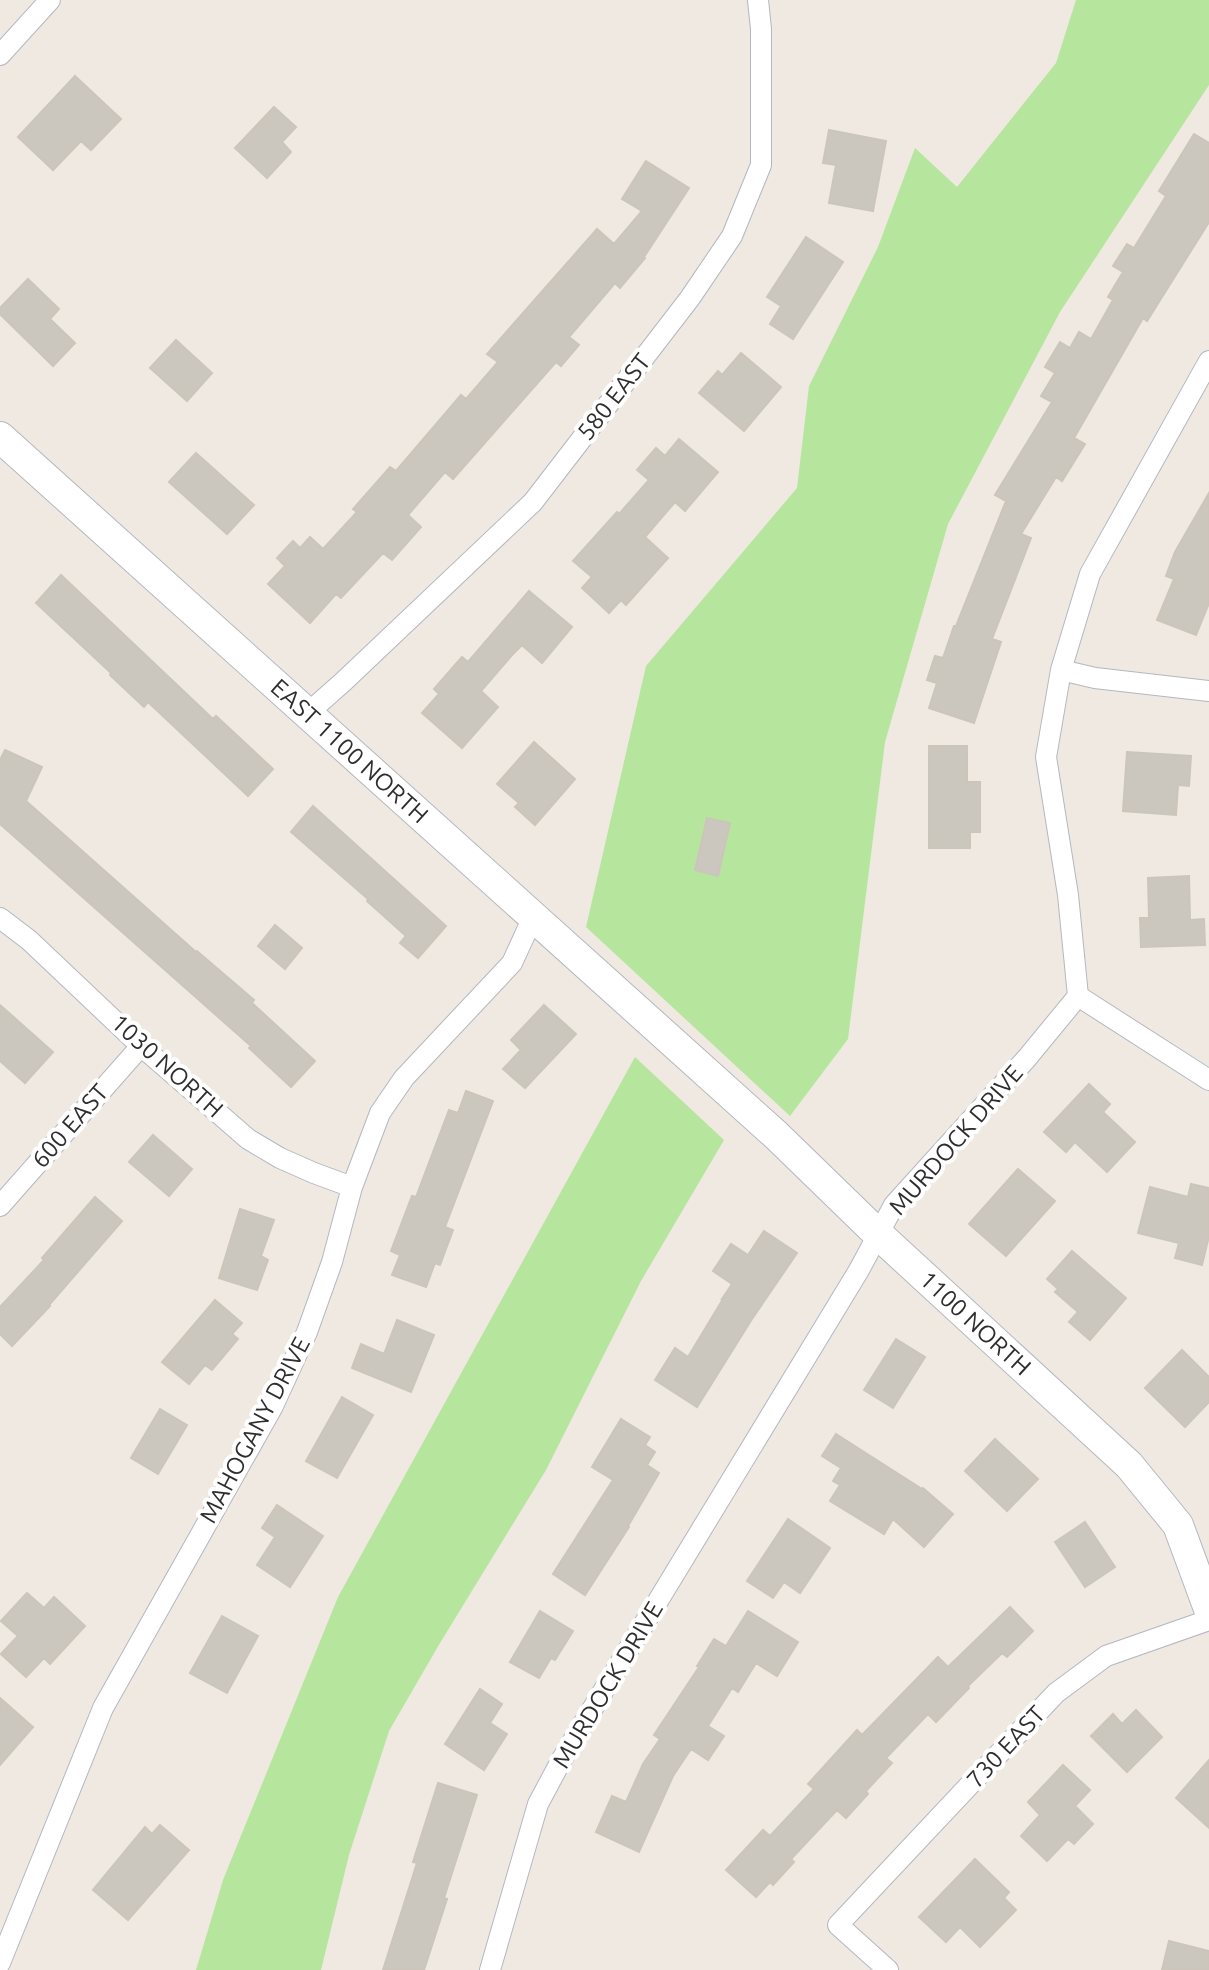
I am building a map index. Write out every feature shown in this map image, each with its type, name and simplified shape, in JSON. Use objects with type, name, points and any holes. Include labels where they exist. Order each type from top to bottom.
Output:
[{"type":"street","points":[[0,55],[50,0]]},
{"type":"street","name":"580 EAST","points":[[308,713],[533,502],[690,298],[732,236],[761,165],[761,29],[758,0]]},
{"type":"street","points":[[1209,361],[1090,574],[1061,670],[1046,757],[1068,895],[1078,996],[1209,1080]]},
{"type":"street","name":"EAST 1100 NORTH","points":[[0,437],[699,1067]]},
{"type":"street","points":[[1061,670],[1095,678],[1209,691]]},
{"type":"street","name":"MAHOGANY DRIVE","points":[[0,1963],[103,1708],[273,1406],[302,1344],[332,1262],[352,1187],[380,1113],[404,1078],[512,963],[533,917]]},
{"type":"street","name":"1030 NORTH","points":[[0,918],[29,940],[141,1046],[248,1139],[280,1158],[352,1187]]},
{"type":"street","name":"MURDOCK DRIVE","points":[[490,1970],[538,1804],[562,1759],[851,1284],[894,1205],[1027,1058],[1078,996]]},
{"type":"street","name":"600 EAST","points":[[0,1206],[141,1046]]},
{"type":"street","name":"1100 NORTH","points":[[699,1067],[1129,1465],[1178,1525],[1209,1609]]},
{"type":"street","name":"730 EAST","points":[[888,1970],[838,1925],[1056,1693],[1106,1656],[1209,1620]]},
{"type":"green space","points":[[1076,0],[1209,0],[1209,85],[1060,312],[948,524],[885,742],[848,1039],[790,1116],[586,927],[646,666],[797,488],[809,386],[878,247],[915,148],[957,187],[1056,63]]},
{"type":"green space","points":[[635,1057],[724,1140],[641,1281],[546,1470],[389,1731],[349,1855],[321,1970],[196,1970],[223,1880],[338,1597]]},
{"type":"building","points":[[75,76],[121,119],[91,150],[81,141],[53,170],[18,137]]},
{"type":"building","points":[[274,107],[296,127],[282,142],[291,152],[267,178],[235,148]]},
{"type":"building","points":[[829,130],[886,141],[873,211],[829,203],[836,165],[823,163]]},
{"type":"building","points":[[1194,134],[1209,143],[1209,222],[1147,321],[1143,318],[1074,438],[1085,444],[1062,481],[1056,477],[1021,534],[1031,538],[992,639],[1001,642],[974,723],[929,708],[937,683],[927,680],[935,656],[943,658],[1006,501],[995,495],[1052,402],[1041,396],[1055,373],[1045,367],[1060,342],[1070,348],[1079,332],[1091,339],[1113,300],[1108,297],[1123,272],[1113,266],[1127,244],[1134,248],[1166,196],[1159,191]]},
{"type":"building","points":[[646,161],[689,188],[645,258],[620,288],[615,283],[569,337],[579,345],[561,366],[556,362],[453,479],[445,472],[408,515],[421,527],[392,560],[383,553],[341,598],[336,594],[310,623],[268,584],[285,566],[277,558],[293,541],[300,548],[310,537],[323,549],[357,512],[353,509],[390,467],[396,471],[461,395],[466,399],[498,362],[487,354],[597,229],[614,244],[642,211],[622,199]]},
{"type":"building","points":[[806,237],[843,262],[793,339],[770,324],[781,306],[767,297]]},
{"type":"building","points":[[28,279],[59,309],[50,319],[75,343],[53,366],[0,314],[0,308]]},
{"type":"building","points":[[176,340],[212,373],[187,401],[150,368]]},
{"type":"building","points":[[741,353],[781,387],[744,431],[699,393],[718,371],[722,375]]},
{"type":"building","points":[[679,439],[718,472],[685,511],[675,502],[645,537],[668,558],[626,605],[621,600],[609,613],[582,588],[592,577],[573,561],[649,480],[637,470],[656,448],[665,456]]},
{"type":"building","points":[[196,453],[254,505],[227,534],[169,482]]},
{"type":"building","points":[[1209,493],[1209,603],[1196,635],[1157,620],[1174,579],[1166,576],[1175,552]]},
{"type":"building","points":[[61,575],[213,719],[216,716],[273,769],[248,796],[148,702],[144,707],[36,603]]},
{"type":"building","points":[[529,591],[572,627],[542,663],[522,645],[513,654],[481,691],[498,707],[462,748],[422,713],[439,694],[434,689],[462,657],[468,662]]},
{"type":"building","points":[[534,742],[575,779],[535,825],[515,807],[519,803],[497,784]]},
{"type":"building","points":[[929,746],[967,746],[967,782],[980,782],[980,832],[970,832],[970,848],[929,848]]},
{"type":"building","points":[[5,750],[42,767],[26,801],[254,1000],[252,1003],[315,1061],[291,1087],[249,1048],[251,1046],[0,824],[0,760]]},
{"type":"building","points":[[1127,752],[1191,756],[1189,786],[1178,785],[1176,815],[1123,811]]},
{"type":"building","points":[[313,806],[446,926],[418,958],[400,943],[406,936],[291,832]]},
{"type":"building","points":[[707,818],[730,823],[718,876],[695,870]]},
{"type":"building","points":[[1189,876],[1190,920],[1204,919],[1205,945],[1141,947],[1140,918],[1149,918],[1148,878]]},
{"type":"building","points":[[275,925],[302,948],[285,969],[258,946]]},
{"type":"building","points":[[0,1005],[53,1052],[25,1083],[0,1061]]},
{"type":"building","points":[[544,1005],[576,1034],[525,1088],[503,1069],[521,1050],[511,1040]]},
{"type":"building","points":[[1089,1084],[1110,1104],[1103,1112],[1135,1142],[1107,1172],[1075,1142],[1066,1152],[1044,1132]]},
{"type":"building","points":[[466,1091],[493,1101],[445,1227],[453,1230],[440,1265],[435,1263],[426,1287],[392,1275],[400,1255],[391,1251],[412,1196],[416,1197],[449,1110],[458,1113]]},
{"type":"building","points":[[153,1135],[192,1169],[169,1196],[129,1162]]},
{"type":"building","points":[[1018,1169],[1055,1201],[1006,1256],[969,1224]]},
{"type":"building","points":[[1191,1184],[1209,1188],[1209,1236],[1202,1265],[1175,1258],[1179,1243],[1138,1233],[1150,1187],[1188,1197]]},
{"type":"building","points":[[95,1197],[122,1221],[12,1346],[0,1334],[0,1307],[44,1260],[42,1258]]},
{"type":"building","points":[[240,1209],[274,1220],[261,1256],[268,1260],[257,1290],[219,1278]]},
{"type":"building","points":[[764,1231],[797,1253],[697,1407],[655,1380],[675,1348],[688,1357],[732,1284],[713,1271],[731,1244],[748,1255]]},
{"type":"building","points":[[1072,1251],[1126,1298],[1090,1340],[1069,1322],[1078,1312],[1055,1292],[1058,1289],[1047,1279]]},
{"type":"building","points":[[215,1300],[242,1323],[232,1334],[238,1339],[212,1370],[205,1365],[189,1384],[162,1362]]},
{"type":"building","points":[[397,1320],[434,1335],[411,1392],[352,1368],[361,1344],[384,1354]]},
{"type":"building","points":[[896,1339],[925,1357],[893,1408],[864,1390]]},
{"type":"building","points":[[1182,1350],[1209,1377],[1209,1402],[1185,1427],[1145,1388]]},
{"type":"building","points":[[342,1397],[373,1415],[337,1478],[306,1461]]},
{"type":"building","points":[[160,1409],[187,1425],[158,1474],[131,1458]]},
{"type":"building","points":[[621,1419],[650,1437],[645,1445],[655,1452],[647,1465],[659,1473],[585,1595],[553,1574],[613,1480],[592,1467]]},
{"type":"building","points":[[836,1434],[923,1488],[953,1514],[924,1547],[893,1519],[884,1534],[830,1501],[840,1485],[833,1481],[841,1468],[822,1456]]},
{"type":"building","points":[[995,1439],[1038,1479],[1007,1511],[965,1471]]},
{"type":"building","points":[[277,1505],[323,1536],[290,1587],[257,1565],[275,1537],[262,1528]]},
{"type":"building","points":[[788,1519],[830,1548],[800,1593],[784,1582],[773,1598],[747,1581]]},
{"type":"building","points":[[1085,1522],[1115,1567],[1085,1587],[1055,1542]]},
{"type":"building","points":[[27,1593],[44,1608],[54,1597],[85,1626],[50,1664],[44,1658],[26,1677],[1,1654],[18,1636],[1,1621]]},
{"type":"building","points":[[1010,1607],[1033,1631],[1007,1657],[1002,1653],[936,1722],[928,1714],[886,1758],[892,1763],[846,1818],[837,1810],[791,1859],[794,1862],[773,1885],[770,1882],[756,1897],[726,1870],[763,1830],[770,1836],[814,1789],[808,1784],[857,1730],[862,1735],[938,1657],[948,1667]]},
{"type":"building","points":[[540,1611],[573,1631],[555,1660],[551,1658],[539,1678],[510,1662]]},
{"type":"building","points":[[748,1611],[798,1642],[777,1676],[756,1663],[738,1692],[732,1688],[708,1726],[724,1736],[708,1760],[691,1749],[673,1776],[639,1852],[596,1832],[612,1796],[626,1802],[643,1764],[660,1739],[654,1735],[714,1639],[726,1646]]},
{"type":"building","points":[[222,1616],[258,1636],[227,1693],[190,1673]]},
{"type":"building","points":[[480,1689],[502,1704],[490,1723],[507,1734],[484,1770],[445,1744]]},
{"type":"building","points":[[0,1698],[33,1727],[0,1765]]},
{"type":"building","points":[[1136,1710],[1162,1737],[1127,1772],[1091,1736],[1113,1714],[1122,1724]]},
{"type":"building","points":[[1209,1760],[1209,1828],[1176,1798]]},
{"type":"building","points":[[1063,1765],[1090,1790],[1075,1806],[1093,1824],[1074,1844],[1068,1839],[1047,1861],[1021,1836],[1040,1815],[1028,1802]]},
{"type":"building","points":[[438,1783],[477,1795],[444,1898],[447,1899],[424,1970],[383,1970],[417,1863],[413,1862]]},
{"type":"building","points":[[160,1825],[189,1850],[128,1920],[93,1890],[145,1827],[152,1834]]},
{"type":"building","points":[[975,1859],[1009,1892],[1004,1898],[1016,1910],[980,1947],[960,1927],[946,1942],[919,1917]]},
{"type":"building","points":[[1169,1941],[1209,1951],[1209,1970],[1162,1970]]}]
